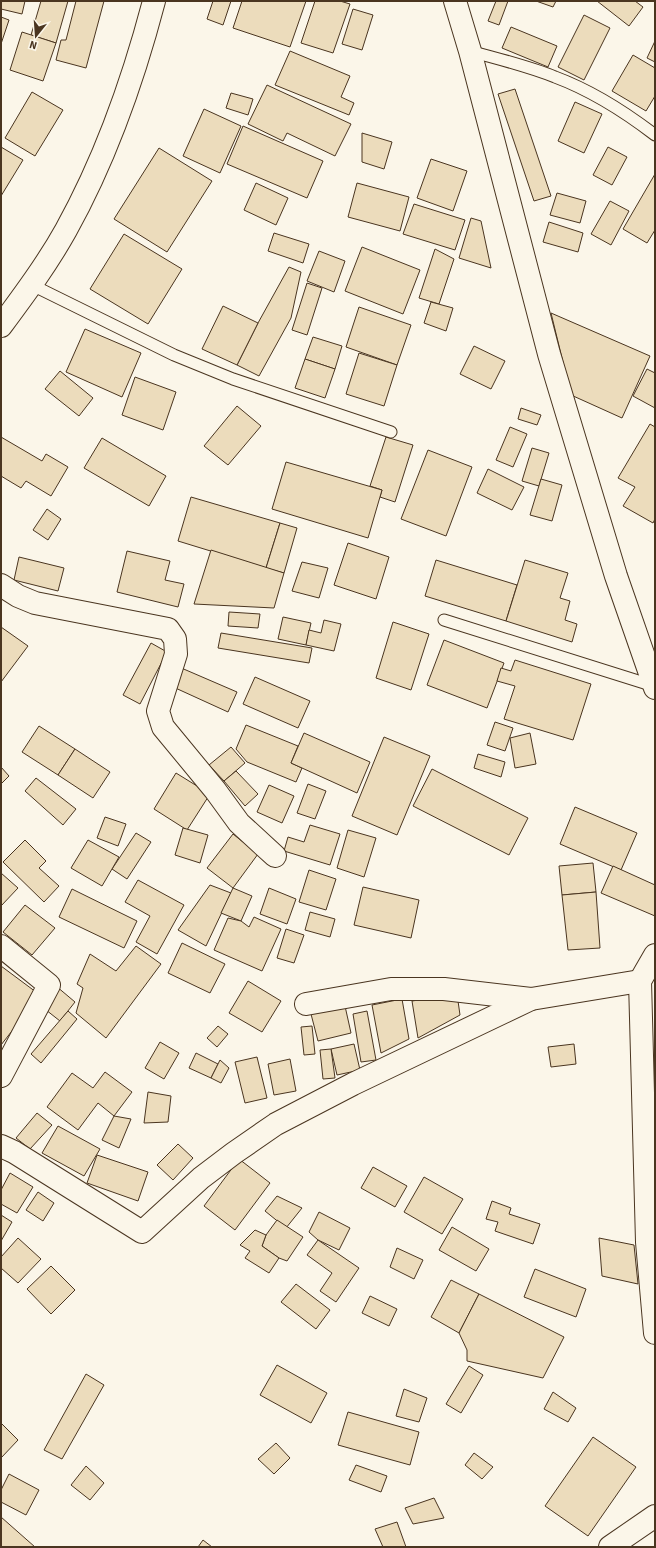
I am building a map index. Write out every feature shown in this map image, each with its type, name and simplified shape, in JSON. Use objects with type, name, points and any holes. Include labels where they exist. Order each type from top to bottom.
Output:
[{"type":"street","points":[[1,326],[32,285],[66,231],[110,138],[125,100],[154,1]]},
{"type":"street","points":[[455,1],[470,51],[549,354],[616,576],[655,687]]},
{"type":"street","points":[[1,585],[18,596],[35,603],[168,629],[175,639],[176,654],[158,710],[163,727],[215,790],[238,823],[275,856]]},
{"type":"street","points":[[1,946],[49,986],[1,1076]]},
{"type":"street","points":[[655,955],[640,981],[647,1242],[655,1333]]},
{"type":"street","points":[[306,1004],[391,989],[444,989],[531,999],[640,981]]},
{"type":"street","points":[[1,1146],[14,1152],[142,1232],[200,1178],[276,1124],[353,1084],[531,999]]},
{"type":"street","points":[[610,1547],[655,1516]]},
{"type":"lane","points":[[470,51],[555,77],[593,95],[655,135]]},
{"type":"lane","points":[[32,285],[174,354],[233,379],[391,432]]},
{"type":"lane","points":[[444,620],[655,687]]},
{"type":"building","points":[[1,1],[25,1],[22,14],[1,9]]},
{"type":"building","points":[[41,1],[68,1],[56,43],[31,35]]},
{"type":"building","points":[[76,1],[104,1],[86,68],[56,60],[61,40],[66,40]]},
{"type":"building","points":[[213,1],[231,1],[223,25],[207,19]]},
{"type":"building","points":[[242,1],[306,1],[290,47],[233,28]]},
{"type":"building","points":[[315,1],[340,1],[350,4],[333,53],[301,43]]},
{"type":"building","points":[[496,1],[508,1],[499,25],[488,21]]},
{"type":"building","points":[[536,1],[556,1],[553,7]]},
{"type":"building","points":[[597,1],[635,1],[643,7],[629,26]]},
{"type":"building","points":[[353,9],[373,15],[362,50],[342,44]]},
{"type":"building","points":[[584,15],[610,28],[584,80],[558,67]]},
{"type":"building","points":[[1,17],[9,20],[1,44]]},
{"type":"building","points":[[511,27],[557,46],[548,67],[502,48]]},
{"type":"building","points":[[22,32],[56,43],[43,81],[10,70]]},
{"type":"building","points":[[655,41],[655,62],[647,58]]},
{"type":"building","points":[[290,51],[350,76],[341,97],[354,103],[349,115],[275,85]]},
{"type":"building","points":[[633,55],[655,68],[655,96],[646,111],[612,91]]},
{"type":"building","points":[[267,85],[351,124],[335,156],[287,133],[283,141],[248,124]]},
{"type":"building","points":[[515,89],[551,196],[534,201],[498,94]]},
{"type":"building","points":[[32,92],[63,110],[35,156],[5,138]]},
{"type":"building","points":[[231,93],[253,99],[248,115],[226,108]]},
{"type":"building","points":[[575,102],[602,114],[584,153],[558,141]]},
{"type":"building","points":[[204,109],[241,126],[220,173],[183,156]]},
{"type":"building","points":[[243,126],[323,161],[307,198],[227,164]]},
{"type":"building","points":[[362,133],[392,142],[384,169],[362,162]]},
{"type":"building","points":[[1,147],[23,160],[1,196]]},
{"type":"building","points":[[608,147],[627,157],[612,185],[593,175]]},
{"type":"building","points":[[159,148],[212,181],[167,252],[114,219]]},
{"type":"building","points":[[431,159],[467,171],[453,211],[417,198]]},
{"type":"building","points":[[655,174],[655,230],[647,243],[623,229]]},
{"type":"building","points":[[256,183],[288,198],[276,225],[244,210]]},
{"type":"building","points":[[357,183],[409,197],[400,231],[348,217]]},
{"type":"building","points":[[557,193],[586,201],[580,223],[550,215]]},
{"type":"building","points":[[610,201],[629,211],[611,245],[591,234]]},
{"type":"building","points":[[414,204],[465,220],[455,250],[403,234]]},
{"type":"building","points":[[471,218],[481,221],[491,268],[459,258]]},
{"type":"building","points":[[549,222],[583,233],[578,252],[543,242]]},
{"type":"building","points":[[274,233],[309,244],[303,263],[268,251]]},
{"type":"building","points":[[124,234],[182,269],[148,324],[90,289]]},
{"type":"building","points":[[362,247],[420,270],[403,314],[345,291]]},
{"type":"building","points":[[435,249],[454,259],[439,304],[419,298]]},
{"type":"building","points":[[319,251],[345,261],[334,292],[307,281]]},
{"type":"building","points":[[289,267],[301,272],[291,318],[259,376],[237,365]]},
{"type":"building","points":[[307,283],[322,288],[307,335],[292,330]]},
{"type":"building","points":[[431,302],[453,308],[446,331],[424,323]]},
{"type":"building","points":[[223,306],[258,323],[237,365],[202,349]]},
{"type":"building","points":[[359,307],[411,325],[397,365],[346,347]]},
{"type":"building","points":[[551,313],[650,356],[622,418],[571,395]]},
{"type":"building","points":[[85,329],[141,353],[122,397],[66,372]]},
{"type":"building","points":[[313,337],[342,346],[335,369],[305,359]]},
{"type":"building","points":[[474,346],[505,361],[491,389],[460,374]]},
{"type":"building","points":[[359,353],[397,365],[384,406],[346,394]]},
{"type":"building","points":[[305,359],[335,369],[325,398],[295,388]]},
{"type":"building","points":[[647,369],[655,373],[655,408],[633,396]]},
{"type":"building","points":[[60,371],[93,398],[79,416],[45,389]]},
{"type":"building","points":[[135,377],[176,392],[163,430],[122,415]]},
{"type":"building","points":[[237,406],[261,426],[228,465],[204,446]]},
{"type":"building","points":[[521,408],[541,415],[537,425],[518,419]]},
{"type":"building","points":[[650,424],[655,427],[655,519],[653,523],[623,506],[635,487],[618,478]]},
{"type":"building","points":[[510,427],[527,434],[513,467],[496,460]]},
{"type":"building","points":[[1,437],[42,461],[46,454],[68,467],[51,496],[26,481],[21,488],[1,476]]},
{"type":"building","points":[[386,437],[413,445],[395,502],[380,497],[382,490],[370,486]]},
{"type":"building","points":[[102,438],[166,476],[149,506],[84,468]]},
{"type":"building","points":[[532,448],[549,453],[539,486],[522,481]]},
{"type":"building","points":[[428,450],[472,467],[446,536],[401,519]]},
{"type":"building","points":[[286,462],[382,490],[368,538],[272,509]]},
{"type":"building","points":[[488,469],[524,487],[512,510],[477,493]]},
{"type":"building","points":[[541,479],[562,485],[552,521],[530,515]]},
{"type":"building","points":[[191,497],[280,523],[266,568],[178,541]]},
{"type":"building","points":[[47,509],[61,519],[48,540],[33,530]]},
{"type":"building","points":[[280,523],[297,528],[284,573],[266,568]]},
{"type":"building","points":[[348,543],[389,557],[376,599],[334,585]]},
{"type":"building","points":[[211,550],[284,573],[274,608],[194,604]]},
{"type":"building","points":[[127,551],[170,561],[165,580],[184,584],[178,607],[117,592]]},
{"type":"building","points":[[19,557],[64,568],[58,591],[14,580]]},
{"type":"building","points":[[436,560],[517,585],[506,621],[425,596]]},
{"type":"building","points":[[525,560],[568,573],[560,598],[570,601],[565,620],[577,624],[572,642],[506,621]]},
{"type":"building","points":[[302,562],[328,568],[319,598],[292,591]]},
{"type":"building","points":[[229,612],[260,614],[258,628],[228,626]]},
{"type":"building","points":[[283,617],[311,623],[306,645],[278,639]]},
{"type":"building","points":[[324,620],[341,624],[334,651],[306,645],[309,630],[321,633]]},
{"type":"building","points":[[393,622],[429,634],[411,690],[376,678]]},
{"type":"building","points":[[1,627],[28,646],[1,682]]},
{"type":"building","points":[[221,633],[312,648],[309,663],[218,648]]},
{"type":"building","points":[[444,640],[504,663],[487,708],[427,685]]},
{"type":"building","points":[[151,643],[167,652],[140,704],[123,695]]},
{"type":"building","points":[[515,660],[591,684],[573,740],[504,719],[515,686],[497,681],[501,668],[511,671]]},
{"type":"building","points":[[179,667],[237,692],[228,712],[171,686]]},
{"type":"building","points":[[255,677],[310,701],[298,728],[243,704]]},
{"type":"building","points":[[495,722],[513,728],[505,751],[487,745]]},
{"type":"building","points":[[246,725],[298,746],[291,763],[302,768],[296,782],[247,762],[236,749]]},
{"type":"building","points":[[39,726],[75,749],[58,775],[22,752]]},
{"type":"building","points":[[304,733],[370,762],[357,793],[291,763]]},
{"type":"building","points":[[530,733],[536,764],[515,768],[510,738]]},
{"type":"building","points":[[384,737],[430,756],[397,835],[352,816]]},
{"type":"building","points":[[231,747],[245,763],[224,781],[209,765]]},
{"type":"building","points":[[75,749],[110,772],[93,798],[58,775]]},
{"type":"building","points":[[478,754],[505,762],[501,777],[474,768]]},
{"type":"building","points":[[1,767],[9,776],[1,784]]},
{"type":"building","points":[[432,769],[528,818],[509,855],[413,806]]},
{"type":"building","points":[[236,771],[258,794],[245,806],[224,781]]},
{"type":"building","points":[[176,773],[210,794],[187,830],[154,809]]},
{"type":"building","points":[[36,778],[76,809],[63,825],[25,791]]},
{"type":"building","points":[[308,784],[326,791],[315,819],[297,813]]},
{"type":"building","points":[[269,785],[294,796],[282,823],[257,812]]},
{"type":"building","points":[[575,807],[637,833],[621,870],[560,844]]},
{"type":"building","points":[[105,817],[126,824],[118,846],[97,838]]},
{"type":"building","points":[[310,825],[340,834],[330,865],[284,851],[288,837],[304,842]]},
{"type":"building","points":[[183,828],[208,835],[200,863],[175,855]]},
{"type":"building","points":[[348,830],[376,838],[364,877],[337,868]]},
{"type":"building","points":[[136,833],[151,842],[127,879],[112,869]]},
{"type":"building","points":[[233,834],[258,854],[233,888],[207,868]]},
{"type":"building","points":[[25,840],[46,861],[39,868],[59,886],[44,902],[3,862]]},
{"type":"building","points":[[88,840],[119,857],[102,886],[71,868]]},
{"type":"building","points":[[593,863],[596,892],[562,895],[559,866]]},
{"type":"building","points":[[613,866],[655,885],[655,916],[601,893]]},
{"type":"building","points":[[309,870],[336,879],[326,910],[299,902]]},
{"type":"building","points":[[1,873],[18,888],[1,906]]},
{"type":"building","points":[[138,880],[184,905],[157,954],[136,942],[150,916],[125,902]]},
{"type":"building","points":[[210,885],[231,893],[206,946],[178,930]]},
{"type":"building","points":[[363,887],[419,900],[411,938],[354,925]]},
{"type":"building","points":[[233,888],[252,896],[241,921],[221,913]]},
{"type":"building","points":[[269,888],[296,899],[287,924],[260,914]]},
{"type":"building","points":[[72,889],[137,921],[124,948],[59,917]]},
{"type":"building","points":[[596,892],[600,948],[568,950],[562,895]]},
{"type":"building","points":[[25,905],[55,928],[32,955],[3,932]]},
{"type":"building","points":[[310,912],[335,919],[330,937],[305,930]]},
{"type":"building","points":[[254,917],[281,929],[262,971],[214,950],[228,918],[241,921],[249,927]]},
{"type":"building","points":[[286,929],[304,935],[294,963],[277,958]]},
{"type":"building","points":[[182,943],[225,964],[210,993],[168,973]]},
{"type":"building","points":[[136,946],[161,964],[106,1038],[76,1013],[83,988],[77,984],[90,954],[116,971]]},
{"type":"building","points":[[1,966],[40,995],[1,1045]]},
{"type":"building","points":[[248,981],[281,1001],[262,1032],[229,1013]]},
{"type":"building","points":[[56,986],[75,1002],[60,1021],[41,1006]]},
{"type":"building","points":[[457,994],[460,1015],[418,1038],[412,1001]]},
{"type":"building","points":[[402,999],[409,1039],[381,1053],[372,1005]]},
{"type":"building","points":[[345,1006],[351,1033],[318,1041],[311,1014]]},
{"type":"building","points":[[68,1011],[77,1019],[41,1063],[31,1054]]},
{"type":"building","points":[[367,1011],[376,1060],[361,1062],[353,1014]]},
{"type":"building","points":[[218,1026],[228,1034],[217,1047],[207,1038]]},
{"type":"building","points":[[312,1026],[315,1054],[304,1055],[301,1027]]},
{"type":"building","points":[[160,1042],[179,1053],[164,1079],[145,1068]]},
{"type":"building","points":[[354,1044],[360,1070],[337,1075],[331,1049]]},
{"type":"building","points":[[574,1044],[576,1064],[551,1067],[548,1047]]},
{"type":"building","points":[[331,1049],[335,1078],[323,1079],[320,1050]]},
{"type":"building","points":[[196,1053],[218,1064],[211,1078],[189,1068]]},
{"type":"building","points":[[257,1057],[267,1098],[245,1103],[235,1062]]},
{"type":"building","points":[[290,1059],[296,1091],[274,1095],[268,1064]]},
{"type":"building","points":[[220,1060],[229,1068],[221,1083],[211,1078]]},
{"type":"building","points":[[105,1072],[132,1092],[114,1116],[98,1103],[78,1130],[47,1107],[72,1073],[93,1088]]},
{"type":"building","points":[[148,1092],[171,1096],[168,1122],[144,1123]]},
{"type":"building","points":[[37,1113],[52,1125],[30,1149],[16,1138]]},
{"type":"building","points":[[114,1116],[131,1119],[119,1148],[102,1140]]},
{"type":"building","points":[[58,1126],[100,1149],[84,1176],[42,1153]]},
{"type":"building","points":[[178,1144],[193,1158],[173,1180],[157,1165]]},
{"type":"building","points":[[97,1155],[148,1172],[138,1201],[87,1183]]},
{"type":"building","points":[[239,1159],[270,1183],[235,1230],[204,1206]]},
{"type":"building","points":[[373,1167],[407,1186],[395,1207],[361,1188]]},
{"type":"building","points":[[10,1173],[33,1187],[17,1213],[1,1204],[1,1190]]},
{"type":"building","points":[[424,1177],[463,1199],[442,1234],[404,1212]]},
{"type":"building","points":[[38,1192],[54,1203],[43,1221],[26,1210]]},
{"type":"building","points":[[277,1196],[302,1208],[286,1228],[265,1211]]},
{"type":"building","points":[[492,1201],[511,1208],[509,1214],[540,1224],[533,1244],[495,1231],[498,1222],[486,1219]]},
{"type":"building","points":[[319,1212],[350,1228],[339,1250],[318,1240],[309,1232]]},
{"type":"building","points":[[1,1215],[12,1222],[1,1241]]},
{"type":"building","points":[[277,1220],[303,1237],[287,1261],[279,1258],[262,1246],[266,1235]]},
{"type":"building","points":[[452,1227],[489,1249],[476,1271],[439,1250]]},
{"type":"building","points":[[255,1230],[266,1235],[262,1246],[279,1258],[269,1273],[245,1258],[250,1251],[240,1245]]},
{"type":"building","points":[[18,1238],[41,1259],[18,1283],[1,1268],[1,1257]]},
{"type":"building","points":[[599,1238],[634,1245],[638,1284],[602,1276]]},
{"type":"building","points":[[318,1240],[359,1268],[336,1302],[320,1291],[332,1273],[307,1255]]},
{"type":"building","points":[[397,1248],[423,1260],[414,1279],[390,1267]]},
{"type":"building","points":[[51,1266],[75,1290],[51,1314],[27,1289]]},
{"type":"building","points":[[535,1269],[586,1289],[576,1317],[524,1297]]},
{"type":"building","points":[[451,1280],[479,1294],[459,1333],[431,1317]]},
{"type":"building","points":[[296,1284],[330,1310],[316,1329],[281,1302]]},
{"type":"building","points":[[479,1294],[564,1337],[543,1378],[467,1361],[467,1350],[459,1333]]},
{"type":"building","points":[[370,1296],[397,1309],[389,1326],[362,1313]]},
{"type":"building","points":[[277,1365],[327,1393],[311,1423],[260,1395]]},
{"type":"building","points":[[469,1366],[483,1375],[461,1413],[446,1404]]},
{"type":"building","points":[[86,1374],[104,1385],[62,1459],[44,1450]]},
{"type":"building","points":[[404,1389],[427,1398],[419,1422],[396,1416]]},
{"type":"building","points":[[553,1392],[576,1408],[568,1422],[544,1409]]},
{"type":"building","points":[[348,1412],[419,1432],[410,1465],[338,1445]]},
{"type":"building","points":[[1,1423],[18,1440],[1,1458]]},
{"type":"building","points":[[593,1437],[636,1467],[588,1536],[545,1506]]},
{"type":"building","points":[[276,1443],[290,1458],[274,1474],[258,1459]]},
{"type":"building","points":[[474,1453],[493,1467],[482,1479],[465,1465]]},
{"type":"building","points":[[356,1465],[387,1476],[381,1492],[349,1480]]},
{"type":"building","points":[[86,1466],[104,1483],[90,1500],[71,1485]]},
{"type":"building","points":[[9,1474],[39,1490],[26,1515],[1,1502],[1,1490]]},
{"type":"building","points":[[434,1498],[444,1518],[413,1524],[405,1508]]},
{"type":"building","points":[[1,1517],[35,1547],[1,1547]]},
{"type":"building","points":[[397,1522],[406,1547],[383,1547],[375,1529]]},
{"type":"building","points":[[203,1540],[212,1547],[198,1547]]}]
